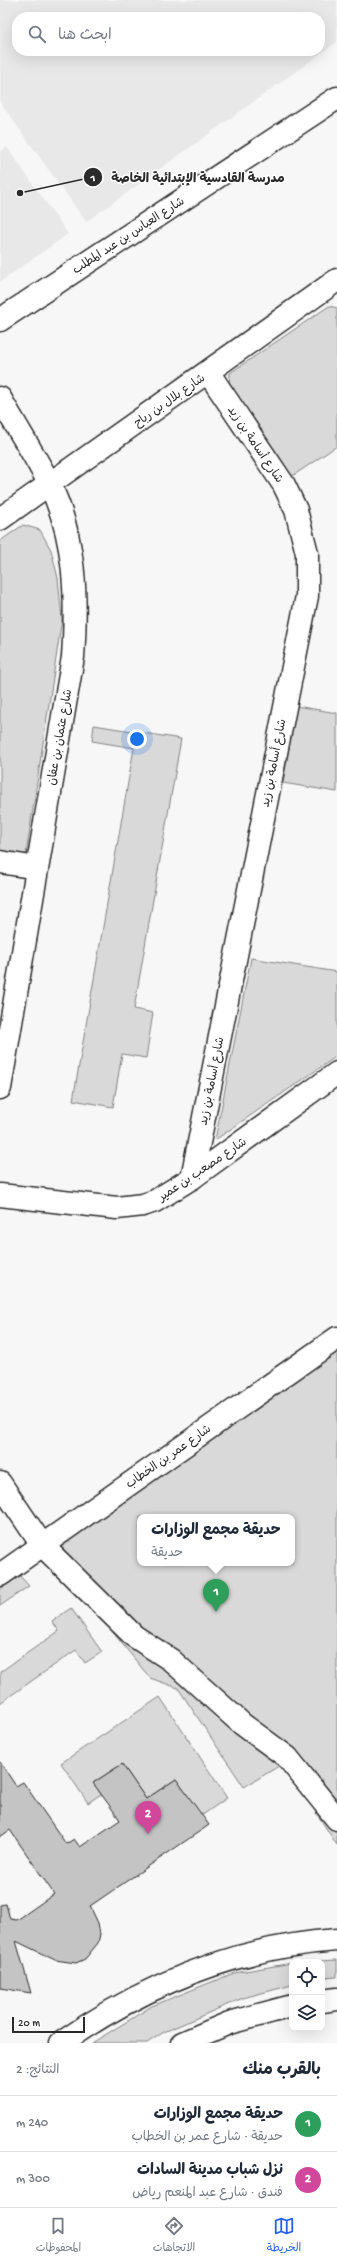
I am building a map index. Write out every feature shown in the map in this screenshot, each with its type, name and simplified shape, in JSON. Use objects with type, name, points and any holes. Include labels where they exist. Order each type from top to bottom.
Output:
[{"type":"street","name":"شارع العباس بن عبد المطلب","points":[[0,320],[337,98]]},
{"type":"street","name":"شارع بلال بن رباح","points":[[0,519],[336,283]]},
{"type":"street","name":"شارع أسامة بن زيد","points":[[192,1178],[305,604],[308,575],[306,546],[296,510],[284,485],[208,372]]},
{"type":"street","name":"شارع عثمان بن عفان","points":[[0,398],[50,484],[66,536],[75,589],[76,610],[73,657],[0,1088]]},
{"type":"street","points":[[0,862],[37,868]]},
{"type":"street","name":"شارع مصعب بن عمير","points":[[0,1195],[103,1207],[130,1207],[155,1201],[192,1178],[337,1073]]},
{"type":"street","name":"شارع عمر بن الخطاب","points":[[0,1575],[337,1338]]},
{"type":"street","points":[[0,1483],[42,1545],[134,1636],[171,1660],[242,1724],[287,1757],[337,1819]]},
{"type":"street","points":[[61,2043],[95,2019],[134,1996],[174,1978],[216,1962],[259,1950],[337,1940]]},
{"type":"street","points":[[325,2001],[337,1999]]},
{"type":"street","points":[[182,2043],[229,2023],[289,2007]]},
{"type":"shaded area","points":[[0,0],[337,0],[337,42],[325,51],[325,12],[12,12],[12,56],[317,56],[86,222],[0,102]]},
{"type":"shaded area","points":[[7,147],[68,234],[0,282],[0,152]]},
{"type":"shaded area","points":[[329,306],[337,308],[337,446],[291,477],[229,385],[230,373]]},
{"type":"shaded area","points":[[23,525],[40,530],[51,550],[58,578],[62,619],[25,861],[0,858],[0,541]]},
{"type":"shaded area","points":[[296,706],[337,713],[337,792],[283,783]]},
{"type":"shaded area","points":[[94,725],[181,739],[134,1009],[153,1013],[146,1058],[122,1054],[113,1107],[73,1100],[134,748],[92,741]]},
{"type":"shaded area","points":[[251,958],[337,972],[337,1056],[215,1140]]},
{"type":"shaded area","points":[[337,1338],[337,1845],[284,1763],[244,1787],[178,1688],[150,1678],[42,1545]]},
{"type":"shaded area","points":[[20,1576],[29,1586],[0,1606],[0,1589]]},
{"type":"shaded area","points":[[71,1608],[102,1652],[85,1663],[76,1650],[0,1703],[0,1672],[59,1631],[52,1621]]},
{"type":"shaded area","points":[[160,1697],[227,1798],[201,1816],[176,1779],[146,1799],[122,1764],[94,1782],[101,1794],[88,1803],[61,1763]]},
{"type":"shaded area","points":[[337,1960],[337,1977],[325,1978],[325,1961]]},
{"type":"shaded area","points":[[289,1964],[289,1986],[243,1998],[164,2032],[147,2043],[92,2043],[152,2006],[234,1973]]},
{"type":"building","points":[[0,1762],[16,1786],[23,1782],[66,1844],[74,1839],[80,1847],[120,1820],[93,1783],[122,1764],[146,1799],[176,1779],[209,1825],[90,1906],[98,1923],[100,1934],[98,1943],[85,1959],[76,1963],[55,1960],[16,1941],[31,1993],[0,1988],[0,1905],[6,1904],[10,1919],[17,1920],[54,1894],[10,1830],[0,1837]]},
{"type":"place","name":"مدرسة القادسية الإبتدائية الخاصة","points":[[20,193]]},
{"type":"place","name":"حديقة مجمع الوزارات","points":[[216,1612]]},
{"type":"place","name":"نزل شباب مدينة السادات","points":[[148,1834]]}]
